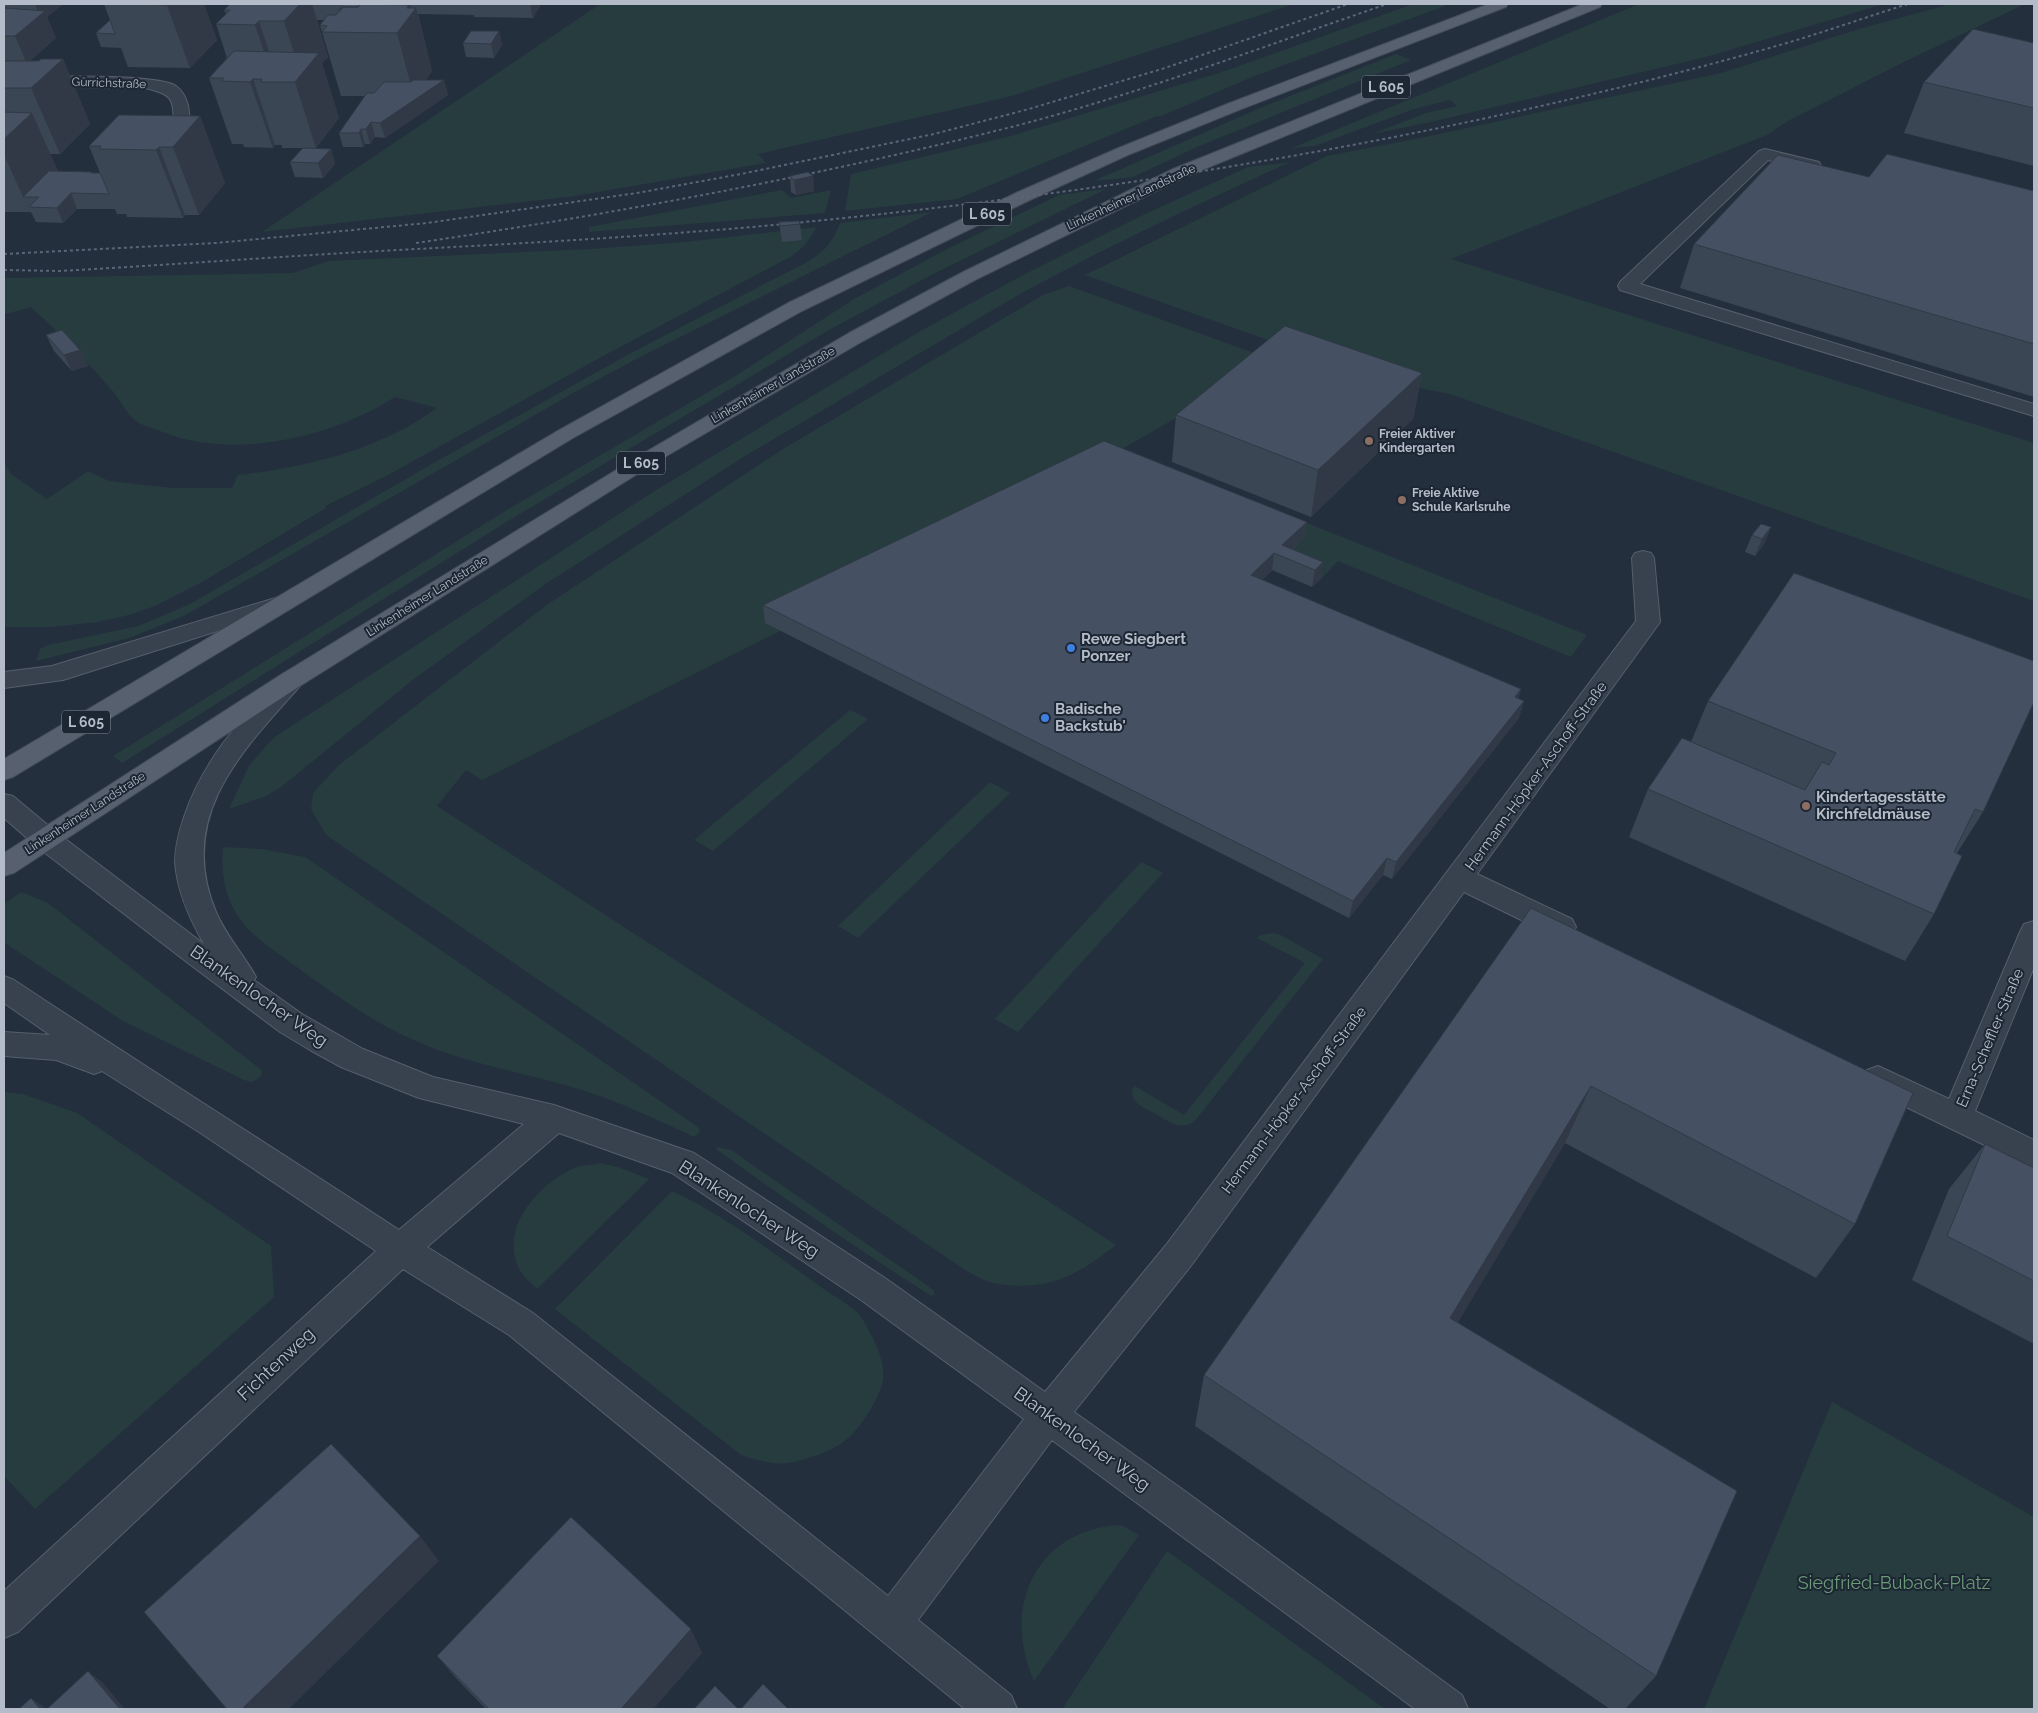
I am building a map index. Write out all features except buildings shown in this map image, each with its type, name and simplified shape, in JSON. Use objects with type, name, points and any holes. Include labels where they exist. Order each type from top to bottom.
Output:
[{"type":"main road","name":"L 605","points":[[4,771],[566,434],[754,330],[854,278],[1024,196],[1122,152],[1501,4]]},
{"type":"main road","name":"Linkenheimer Landstraße","points":[[4,866],[291,680],[651,457],[856,337],[969,276],[1084,218],[1219,156],[1333,108],[1595,4]]},
{"type":"street","name":"Gürrichstraße","points":[[4,80],[144,83],[170,89],[181,103],[182,128],[161,151]]},
{"type":"street","points":[[1832,171],[1765,154],[1627,286],[2034,410]]},
{"type":"street","name":"Hermann-Höpker-Aschoff-Straße","points":[[892,1623],[1049,1415],[1178,1256],[1648,622],[1643,558]]},
{"type":"street","points":[[4,680],[54,674],[285,602]]},
{"type":"street","points":[[256,997],[220,949],[204,920],[194,889],[190,842],[206,788],[224,758],[291,680]]},
{"type":"street","name":"Blankenlocher Weg","points":[[4,803],[46,839],[256,997],[321,1041],[352,1058],[430,1089],[474,1101],[554,1118],[683,1163],[873,1289],[1176,1507],[1448,1709]]},
{"type":"street","points":[[1460,878],[1584,938]]},
{"type":"street","name":"Erna-Scheffler-Straße","points":[[1957,1117],[2034,932]]},
{"type":"street","points":[[4,988],[131,1074],[218,1128],[401,1249],[521,1324],[997,1709]]},
{"type":"street","points":[[4,1044],[57,1048],[131,1074]]},
{"type":"street","name":"Erna-Scheffler-Straße","points":[[1851,1066],[2034,1155]]},
{"type":"street","name":"Fichtenweg","points":[[4,1618],[401,1249],[554,1118]]},
{"type":"green space","points":[[600,4],[1294,4],[1008,97],[758,154],[766,163],[575,196],[262,232]]},
{"type":"green space","points":[[1413,4],[1450,4],[1252,77],[957,199],[845,211],[851,174],[1011,136],[1222,72]]},
{"type":"green space","points":[[1639,4],[1884,4],[1706,57],[1431,122],[1372,134],[1426,113],[1457,106],[1450,100],[1414,109],[1315,146],[1292,148]]},
{"type":"green space","points":[[1951,4],[2025,4],[1904,62],[1788,121],[1767,135],[1451,259],[2034,443],[2034,601],[1450,394],[1383,381],[1085,275],[1327,156],[1425,137],[1721,73],[1859,29]]},
{"type":"green space","points":[[1396,54],[1411,60],[1197,147],[1133,177],[1094,181],[1260,108]]},
{"type":"green space","points":[[1290,162],[1086,259],[1020,294],[745,456],[544,585],[414,679],[281,787],[266,796],[229,809],[249,766],[273,738],[653,492],[922,330],[1025,274],[1143,215],[1248,167]]},
{"type":"green space","points":[[1106,189],[935,273],[829,330],[508,521],[122,763],[113,756],[497,516],[737,375],[854,299],[951,247],[1059,195]]},
{"type":"green space","points":[[782,190],[791,198],[831,190],[825,213],[589,232],[589,227]]},
{"type":"green space","points":[[932,212],[642,356],[575,392],[184,616],[129,638],[36,661],[40,649],[48,645],[138,626],[190,604],[437,461],[629,354],[807,262],[827,246],[840,223]]},
{"type":"green space","points":[[817,227],[799,251],[790,257],[605,355],[388,475],[325,506],[326,508],[202,582],[155,606],[129,615],[98,622],[51,627],[4,627],[4,464],[11,474],[47,499],[88,471],[109,481],[172,488],[232,488],[238,475],[290,467],[367,446],[415,423],[437,408],[395,397],[341,424],[312,434],[280,441],[218,444],[188,440],[148,427],[136,421],[91,367],[31,307],[4,313],[4,278],[293,273],[329,261],[591,249],[685,242]]},
{"type":"green space","points":[[1069,286],[1276,361],[1122,449],[1587,635],[1571,657],[1338,561],[1321,579],[1280,562],[1303,538],[782,630],[482,780],[466,770],[437,806],[1116,1245],[1088,1265],[1059,1279],[1044,1284],[1012,1286],[989,1282],[965,1270],[326,835],[311,809],[313,793],[339,765],[548,604],[783,449],[1043,295]]},
{"type":"green space","points":[[850,710],[868,719],[713,851],[694,840]]},
{"type":"green space","points":[[990,782],[1010,793],[858,938],[838,926]]},
{"type":"green space","points":[[223,847],[261,849],[305,857],[698,1127],[700,1132],[694,1137],[600,1096],[461,1058],[416,1041],[383,1025],[336,995],[269,947],[243,923],[229,900],[223,874]]},
{"type":"green space","points":[[1141,862],[1163,873],[1018,1032],[995,1019]]},
{"type":"green space","points":[[21,892],[48,903],[259,1068],[262,1071],[261,1076],[252,1082],[244,1080],[123,1021],[4,942],[4,904]]},
{"type":"green space","points":[[1279,934],[1323,959],[1193,1122],[1182,1126],[1171,1123],[1139,1104],[1133,1095],[1132,1089],[1135,1086],[1184,1115],[1305,963],[1257,938],[1261,935]]},
{"type":"green space","points":[[4,1092],[23,1094],[77,1113],[271,1246],[274,1297],[35,1509],[4,1476]]},
{"type":"green space","points":[[717,1147],[731,1150],[928,1286],[934,1291],[934,1295],[931,1296],[822,1224],[716,1149]]},
{"type":"green space","points":[[600,1163],[618,1167],[649,1179],[537,1289],[521,1272],[515,1256],[514,1240],[518,1224],[525,1209],[549,1184],[563,1174],[577,1167]]},
{"type":"green space","points":[[672,1191],[711,1212],[749,1236],[848,1305],[861,1317],[880,1355],[883,1380],[872,1407],[860,1425],[839,1445],[815,1456],[789,1463],[771,1463],[741,1455],[555,1309]]},
{"type":"green space","name":"Siegfried-Buback-Platz","points":[[1832,1402],[2034,1517],[2034,1709],[1704,1709]]},
{"type":"green space","points":[[1121,1525],[1139,1535],[1034,1681],[1025,1654],[1022,1626],[1025,1601],[1033,1577],[1047,1557],[1067,1541],[1092,1530]]},
{"type":"green space","points":[[1167,1551],[1385,1709],[1062,1709]]},
{"type":"railway","points":[[4,254],[216,243],[427,223],[637,193],[741,174],[934,134],[1029,109],[1165,68],[1348,4]]},
{"type":"railway","points":[[416,243],[568,219],[719,192],[869,161],[1019,125],[1112,98],[1204,68],[1387,4]]},
{"type":"railway","points":[[4,270],[60,271],[676,233],[774,225],[1026,197],[1278,158],[1403,135],[1527,109],[1651,80],[1773,47],[1908,4]]},
{"type":"place","name":"Freier Aktiver Kindergarten","points":[[1369,441]]},
{"type":"place","name":"Freie Aktive Schule Karlsruhe","points":[[1402,500]]},
{"type":"place","name":"Rewe Siegbert Ponzer","points":[[1071,648]]},
{"type":"place","name":"Badische Backstub'","points":[[1045,718]]},
{"type":"place","name":"Kindertagesstätte Kirchfeldmäuse","points":[[1806,806]]}]
